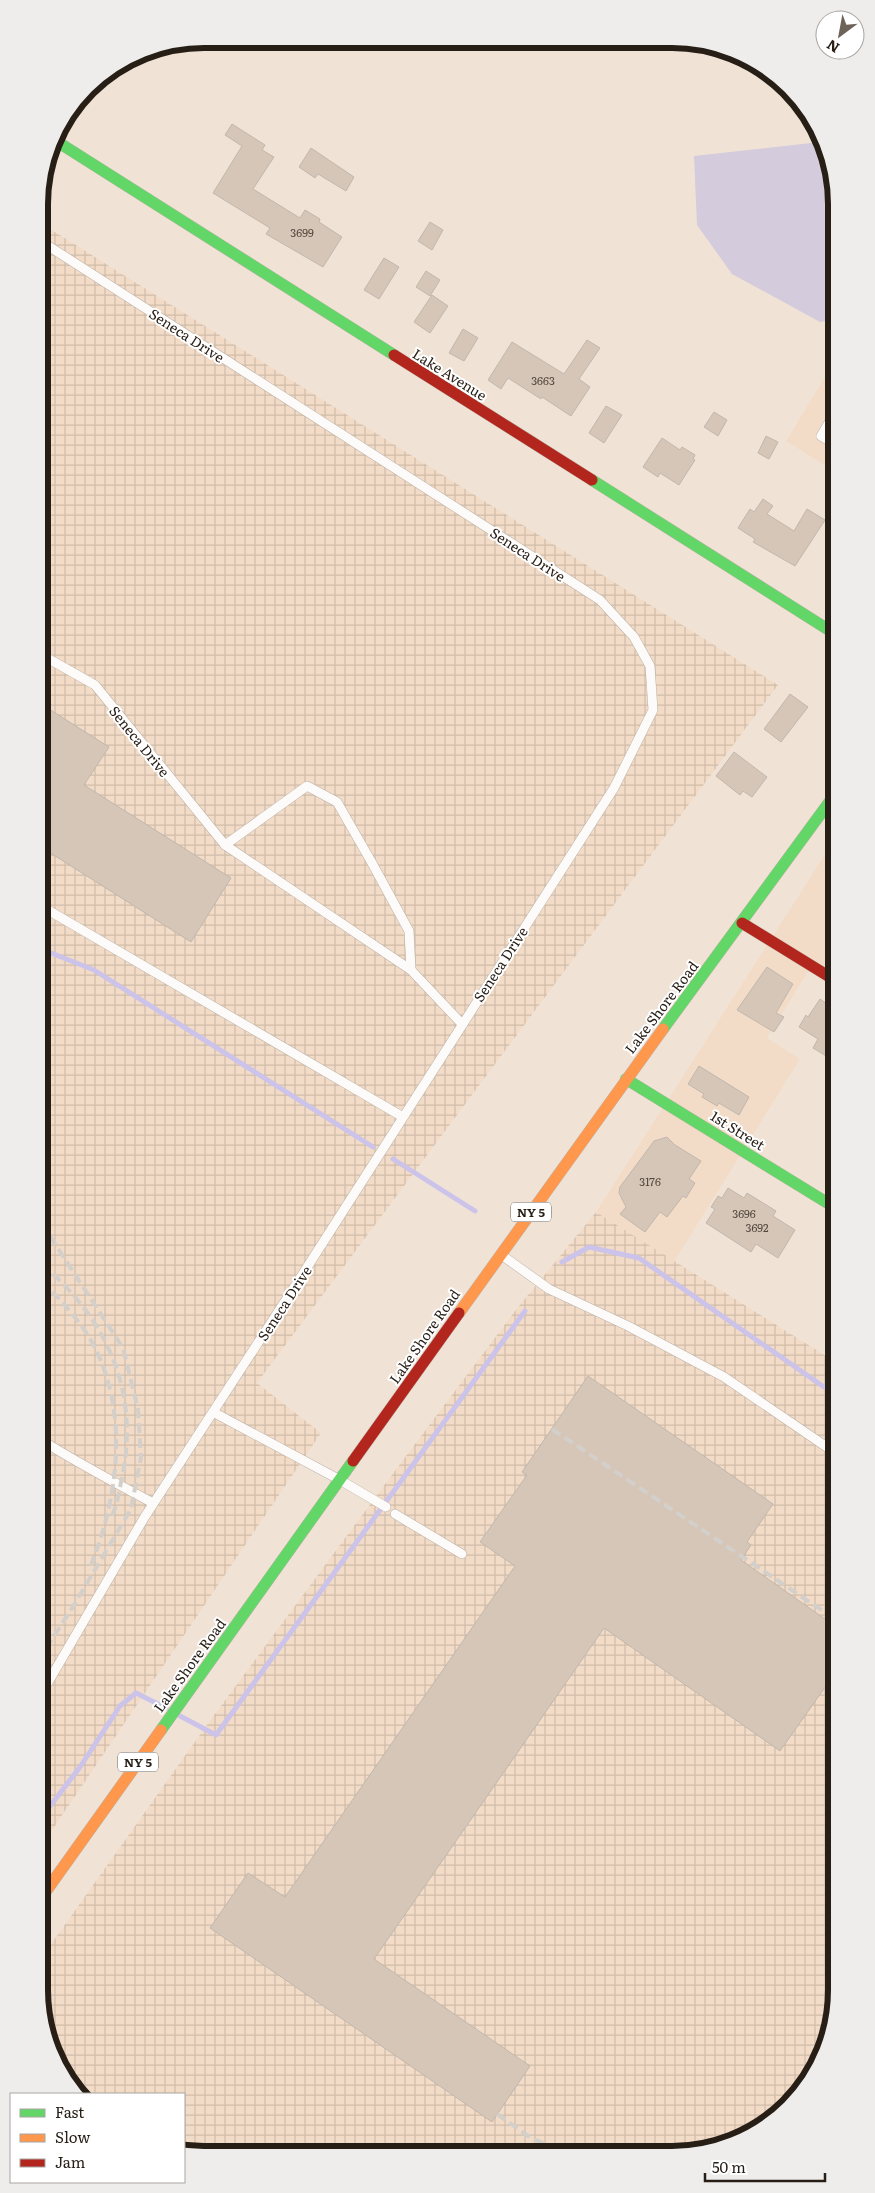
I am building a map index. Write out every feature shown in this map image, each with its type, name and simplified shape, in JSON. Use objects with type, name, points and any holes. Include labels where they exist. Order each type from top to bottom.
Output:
[{"type":"main road","name":"Lake Avenue","points":[[60,143],[828,629]]},
{"type":"main road","name":"Lake Shore Road","points":[[48,1888],[626,1078],[742,923],[828,803]]},
{"type":"main road","points":[[742,923],[828,977]]},
{"type":"main road","name":"1st Street","points":[[626,1078],[827,1203]]},
{"type":"lane","name":"Seneca Drive","points":[[48,246],[600,600],[634,636],[650,666],[653,710],[614,788],[154,1503],[48,1683]]},
{"type":"lane","points":[[828,424],[821,436],[828,440]]},
{"type":"lane","name":"Seneca Drive","points":[[48,659],[95,685],[225,845],[411,970],[462,1024]]},
{"type":"lane","points":[[225,845],[307,786],[337,802],[409,931],[411,970]]},
{"type":"lane","points":[[48,910],[402,1117]]},
{"type":"lane","points":[[500,1254],[549,1289],[628,1326],[724,1377],[827,1447]]},
{"type":"lane","points":[[213,1412],[340,1480],[386,1508]]},
{"type":"lane","points":[[48,1444],[84,1467],[121,1484],[154,1503]]},
{"type":"lane","points":[[395,1514],[462,1554]]},
{"type":"shaded area","points":[[815,143],[822,163],[828,204],[828,321],[820,322],[732,274],[697,225],[694,156]]},
{"type":"shaded area","points":[[48,228],[778,685],[257,1383],[321,1433],[48,1836]]},
{"type":"shaded area","points":[[828,372],[828,467],[786,441]]},
{"type":"shaded area","points":[[828,850],[828,973],[813,964],[767,1038],[800,1059],[674,1262],[596,1212]]},
{"type":"shaded area","points":[[596,1212],[827,1357],[827,2000],[825,2020],[819,2040],[807,2068],[789,2092],[774,2107],[758,2119],[731,2134],[692,2144],[672,2146],[204,2146],[185,2144],[185,2093],[87,2093],[68,2068],[59,2049],[49,2010],[48,1948],[209,1722],[515,1311]]},
{"type":"building","points":[[232,124],[265,145],[262,150],[274,157],[253,189],[300,218],[305,210],[320,219],[319,222],[342,237],[323,267],[266,234],[270,228],[213,193],[242,146],[225,135]]},
{"type":"building","points":[[311,148],[354,177],[346,191],[318,174],[315,178],[299,167]]},
{"type":"building","points":[[430,222],[443,230],[432,250],[418,241]]},
{"type":"building","points":[[384,258],[399,267],[379,299],[364,290]]},
{"type":"building","points":[[426,271],[440,280],[430,296],[416,287]]},
{"type":"building","points":[[432,295],[448,306],[430,333],[414,322]]},
{"type":"building","points":[[463,329],[478,338],[464,361],[449,353]]},
{"type":"building","points":[[587,340],[600,348],[579,379],[590,387],[571,416],[508,378],[501,389],[488,380],[512,342],[564,374]]},
{"type":"building","points":[[606,406],[622,415],[604,443],[589,433]]},
{"type":"building","points":[[714,412],[727,420],[718,436],[704,427]]},
{"type":"building","points":[[766,436],[778,442],[769,459],[758,453]]},
{"type":"building","points":[[662,438],[680,450],[682,447],[695,455],[693,459],[695,460],[679,485],[660,473],[658,477],[643,467]]},
{"type":"building","points":[[763,499],[773,506],[767,514],[794,531],[807,509],[825,520],[795,566],[753,542],[755,539],[738,528],[750,509],[754,512]]},
{"type":"building","points":[[790,694],[808,707],[781,742],[764,729]]},
{"type":"building","points":[[48,708],[109,747],[84,785],[231,878],[191,942],[48,851]]},
{"type":"building","points":[[734,752],[767,777],[752,797],[743,791],[740,795],[716,776]]},
{"type":"building","points":[[767,967],[793,984],[776,1013],[784,1017],[774,1032],[737,1010]]},
{"type":"building","points":[[820,999],[828,1004],[828,1057],[813,1048],[818,1039],[799,1027],[806,1015],[808,1017]]},
{"type":"building","points":[[699,1066],[749,1097],[739,1115],[719,1103],[717,1106],[702,1097],[704,1094],[688,1084]]},
{"type":"building","points":[[667,1137],[675,1145],[701,1161],[689,1179],[695,1183],[686,1198],[683,1196],[667,1217],[660,1212],[645,1232],[620,1214],[626,1207],[619,1193],[620,1187],[654,1141]]},
{"type":"building","points":[[728,1188],[744,1198],[747,1193],[776,1211],[773,1216],[795,1230],[778,1258],[756,1244],[751,1252],[706,1223],[715,1209],[711,1207],[718,1196],[722,1198]]},
{"type":"building","points":[[588,1376],[773,1504],[747,1542],[751,1545],[741,1560],[827,1621],[827,1684],[780,1751],[604,1628],[374,1959],[530,2066],[492,2122],[210,1928],[248,1873],[285,1897],[515,1566],[480,1542],[527,1475],[522,1472]]},
{"type":"waterway","points":[[48,952],[94,970],[373,1147]]},
{"type":"waterway","points":[[393,1159],[475,1211]]},
{"type":"waterway","points":[[562,1262],[589,1247],[639,1258],[827,1389]]},
{"type":"waterway","points":[[180,1716],[216,1735],[525,1311]]},
{"type":"waterway","points":[[48,1809],[80,1767],[120,1706],[136,1693],[166,1708]]},
{"type":"railway","points":[[48,1233],[123,1348],[138,1409],[141,1457],[131,1509],[48,1645]]},
{"type":"railway","points":[[48,1269],[85,1309],[111,1354],[120,1378],[125,1403],[126,1455],[119,1495],[112,1516]]},
{"type":"railway","points":[[48,1287],[70,1311],[88,1335],[105,1371],[112,1399],[116,1428],[113,1486],[107,1515],[89,1570]]},
{"type":"railway","points":[[552,1429],[827,1614]]},
{"type":"railway","points":[[497,2114],[531,2138],[549,2146]]},
{"type":"traffic: fast","points":[[59,143],[394,355]]},
{"type":"traffic: fast","points":[[592,480],[828,629]]},
{"type":"traffic: fast","points":[[663,1029],[828,804]]},
{"type":"traffic: fast","points":[[626,1079],[827,1203]]},
{"type":"traffic: fast","points":[[161,1730],[353,1461]]},
{"type":"traffic: slow","points":[[459,1313],[663,1029]]},
{"type":"traffic: slow","points":[[48,1888],[161,1730]]},
{"type":"traffic: jam","points":[[394,355],[592,480]]},
{"type":"traffic: jam","points":[[742,923],[828,976]]},
{"type":"traffic: jam","points":[[353,1461],[459,1313]]}]
